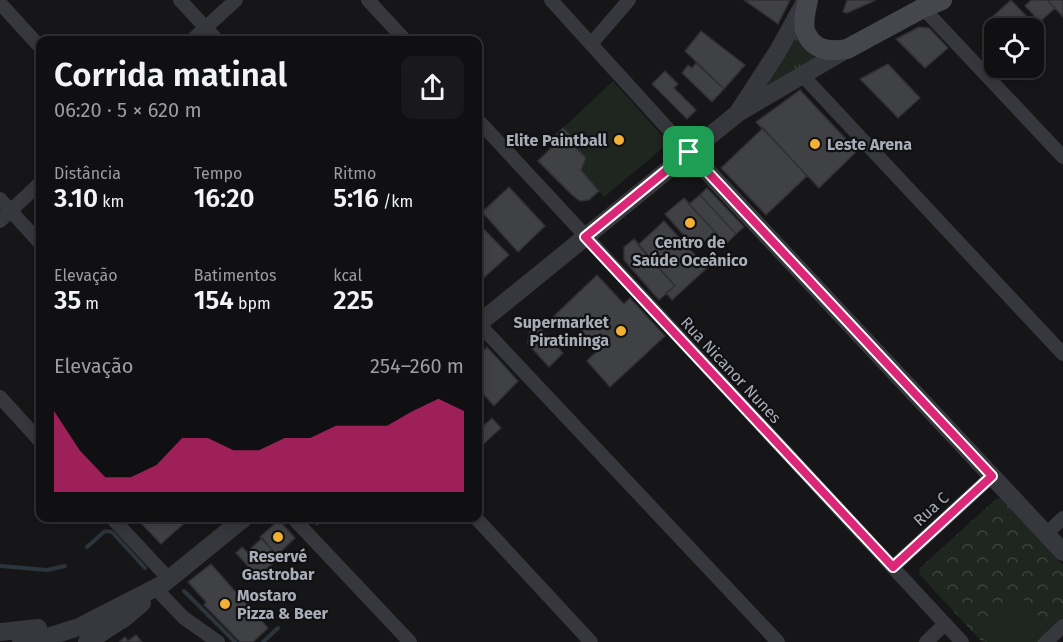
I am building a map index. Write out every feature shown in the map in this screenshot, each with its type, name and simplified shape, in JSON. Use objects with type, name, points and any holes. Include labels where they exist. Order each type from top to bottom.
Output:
[{"type":"main road","points":[[807,0],[806,33],[815,44],[824,50],[834,51],[847,48],[942,0]]},
{"type":"street","points":[[180,0],[213,36]]},
{"type":"street","points":[[197,36],[236,0]]},
{"type":"street","points":[[368,0],[401,36]]},
{"type":"street","points":[[551,0],[689,152],[1063,552]]},
{"type":"street","points":[[591,44],[629,0]]},
{"type":"street","points":[[738,113],[778,51],[807,0]]},
{"type":"street","points":[[0,3],[36,43]]},
{"type":"street","points":[[923,8],[1063,157]]},
{"type":"street","points":[[482,321],[738,113],[847,48]]},
{"type":"street","points":[[804,75],[1063,354]]},
{"type":"street","name":"Rua Nicanor Nunes","points":[[482,124],[962,642]]},
{"type":"street","points":[[0,221],[36,187]]},
{"type":"street","points":[[0,199],[36,239]]},
{"type":"street","points":[[482,328],[778,642]]},
{"type":"street","points":[[0,397],[36,437]]},
{"type":"street","name":"Rua C","points":[[893,567],[992,476]]},
{"type":"street","points":[[1046,534],[1063,518]]},
{"type":"street","points":[[115,522],[163,584],[184,618],[218,642]]},
{"type":"street","points":[[87,642],[123,619],[239,522]]},
{"type":"street","points":[[297,522],[410,642]]},
{"type":"street","points":[[480,522],[591,642]]},
{"type":"street","points":[[0,632],[40,628],[63,622],[128,594],[163,584]]},
{"type":"street","points":[[31,641],[79,627],[163,584]]},
{"type":"street","points":[[926,642],[945,624]]},
{"type":"street","points":[[1046,642],[1063,626]]},
{"type":"green space","points":[[797,34],[802,46],[817,59],[759,95]]},
{"type":"green space","name":"Elite Paintball","points":[[613,81],[669,143],[604,197],[581,170],[586,158],[570,142],[573,138],[563,128]]},
{"type":"green space","points":[[1000,498],[1063,565],[1063,620],[1040,642],[982,642],[919,574],[920,568],[996,499]]},
{"type":"green space","points":[[1022,598],[1043,621],[1020,642],[987,642],[982,637]]},
{"type":"building","points":[[744,0],[790,0],[778,24]]},
{"type":"building","points":[[847,0],[876,0],[847,13],[843,12]]},
{"type":"building","points":[[1011,0],[1028,18],[991,18]]},
{"type":"building","points":[[1031,0],[1047,0],[1055,8],[1044,18],[1036,18],[1025,6]]},
{"type":"building","points":[[1047,0],[1063,0],[1063,17],[1055,8]]},
{"type":"building","points":[[919,27],[929,28],[948,48],[925,68],[896,39]]},
{"type":"building","points":[[701,31],[745,65],[724,89],[685,51]]},
{"type":"building","points":[[696,63],[724,89],[712,102],[682,73],[688,65],[692,68]]},
{"type":"building","points":[[888,64],[920,98],[898,118],[860,79]]},
{"type":"building","points":[[665,71],[678,84],[674,88],[696,110],[687,119],[652,84]]},
{"type":"building","name":"Leste Arena","points":[[800,90],[857,151],[819,188],[756,122]]},
{"type":"building","points":[[563,128],[574,138],[570,142],[586,158],[581,170],[599,191],[589,200],[580,201],[572,195],[538,161],[554,145],[550,141]]},
{"type":"building","points":[[763,128],[807,176],[766,215],[721,168]]},
{"type":"building","points":[[509,187],[545,226],[518,252],[482,212]]},
{"type":"building","points":[[707,188],[744,227],[736,234],[700,195]]},
{"type":"building","points":[[700,195],[736,234],[726,244],[689,204]]},
{"type":"building","name":"Centro de Saúde Oceânico","points":[[684,198],[715,232],[696,249],[665,214]]},
{"type":"building","points":[[664,221],[707,268],[672,300],[666,293],[675,286],[638,245]]},
{"type":"building","points":[[482,227],[509,255],[482,279]]},
{"type":"building","points":[[634,239],[675,286],[659,300],[624,260],[624,247]]},
{"type":"building","name":"Supermarket Piratininga","points":[[597,275],[624,304],[630,298],[665,336],[610,387],[587,361],[599,349],[571,319],[563,326],[554,316]]},
{"type":"building","points":[[537,325],[563,353],[549,367],[528,344],[529,333]]},
{"type":"building","points":[[487,347],[518,381],[494,406],[482,393],[482,352]]},
{"type":"building","points":[[492,418],[501,428],[482,445],[482,427]]},
{"type":"building","points":[[140,522],[186,522],[161,544]]},
{"type":"building","name":"Reservé Gastrobar","points":[[277,522],[281,522],[295,538],[277,555],[260,537]]},
{"type":"building","points":[[262,538],[279,558],[258,577],[236,553],[242,547],[247,552]]},
{"type":"building","name":"Mostaro Pizza & Beer","points":[[211,564],[268,628],[253,642],[240,642],[204,605],[206,602],[188,582]]},
{"type":"building","points":[[136,635],[142,642],[119,642],[125,637],[128,641]]},
{"type":"waterway","points":[[87,547],[105,531],[112,532],[145,568]]},
{"type":"waterway","points":[[0,566],[47,570],[65,566]]},
{"type":"waterway","points":[[184,591],[235,642]]},
{"type":"waterway","points":[[263,642],[278,628]]},
{"type":"place","name":"Elite Paintball","points":[[619,140]]},
{"type":"place","name":"Leste Arena","points":[[815,144]]},
{"type":"place","name":"Centro de Saúde Oceânico","points":[[690,223]]},
{"type":"place","name":"Supermarket Piratininga","points":[[621,331]]},
{"type":"place","name":"Reservé Gastrobar","points":[[278,537]]},
{"type":"place","name":"Mostaro Pizza & Beer","points":[[225,604]]},
{"type":"route","points":[[689,152],[992,476],[893,567],[585,237],[689,152]]}]
